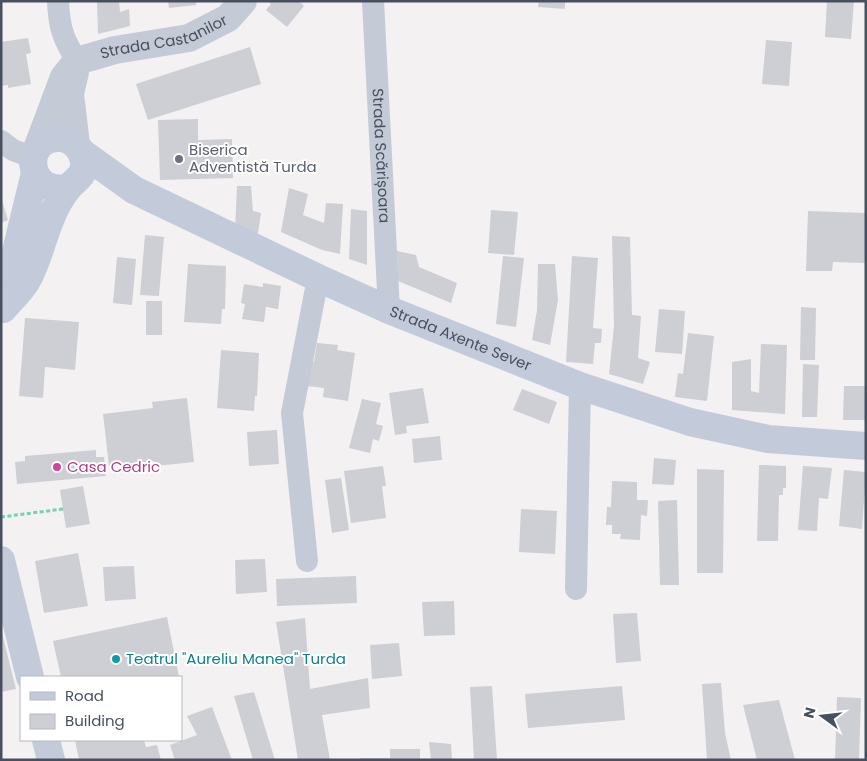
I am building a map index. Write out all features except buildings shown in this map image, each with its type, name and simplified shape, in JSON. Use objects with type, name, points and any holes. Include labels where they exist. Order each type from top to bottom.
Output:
[{"type":"main road","points":[[56,138],[70,141],[79,149],[84,168],[81,176],[69,186],[51,218],[32,270],[19,293],[2,311],[35,160],[42,144],[56,138]]},
{"type":"main road","name":"Strada Axente Sever","points":[[79,149],[134,190],[318,278],[389,310],[580,386],[690,422],[768,440],[866,446]]},
{"type":"main road","points":[[35,160],[39,180],[53,188],[69,186]]},
{"type":"main road","points":[[1,560],[30,676]]},
{"type":"main road","points":[[46,741],[51,760]]},
{"type":"street","points":[[58,1],[59,21],[65,42],[78,61],[70,94],[79,149]]},
{"type":"street","name":"Strada Castanilor","points":[[78,61],[116,50],[189,38],[228,18],[242,1]]},
{"type":"street","name":"Strada Scărișoara","points":[[372,1],[389,310]]},
{"type":"street","points":[[1,141],[13,150],[35,160],[64,77],[78,61]]},
{"type":"street","points":[[307,561],[292,413],[318,278]]},
{"type":"street","points":[[576,589],[580,386]]},
{"type":"path","points":[[1,517],[63,509]]},
{"type":"place","name":"Biserica Adventistă Turda","points":[[179,159]]},
{"type":"place","name":"Casa Cedric","points":[[57,467]]},
{"type":"place","name":"Teatrul \"Aureliu Manea\" Turda","points":[[116,659]]}]
